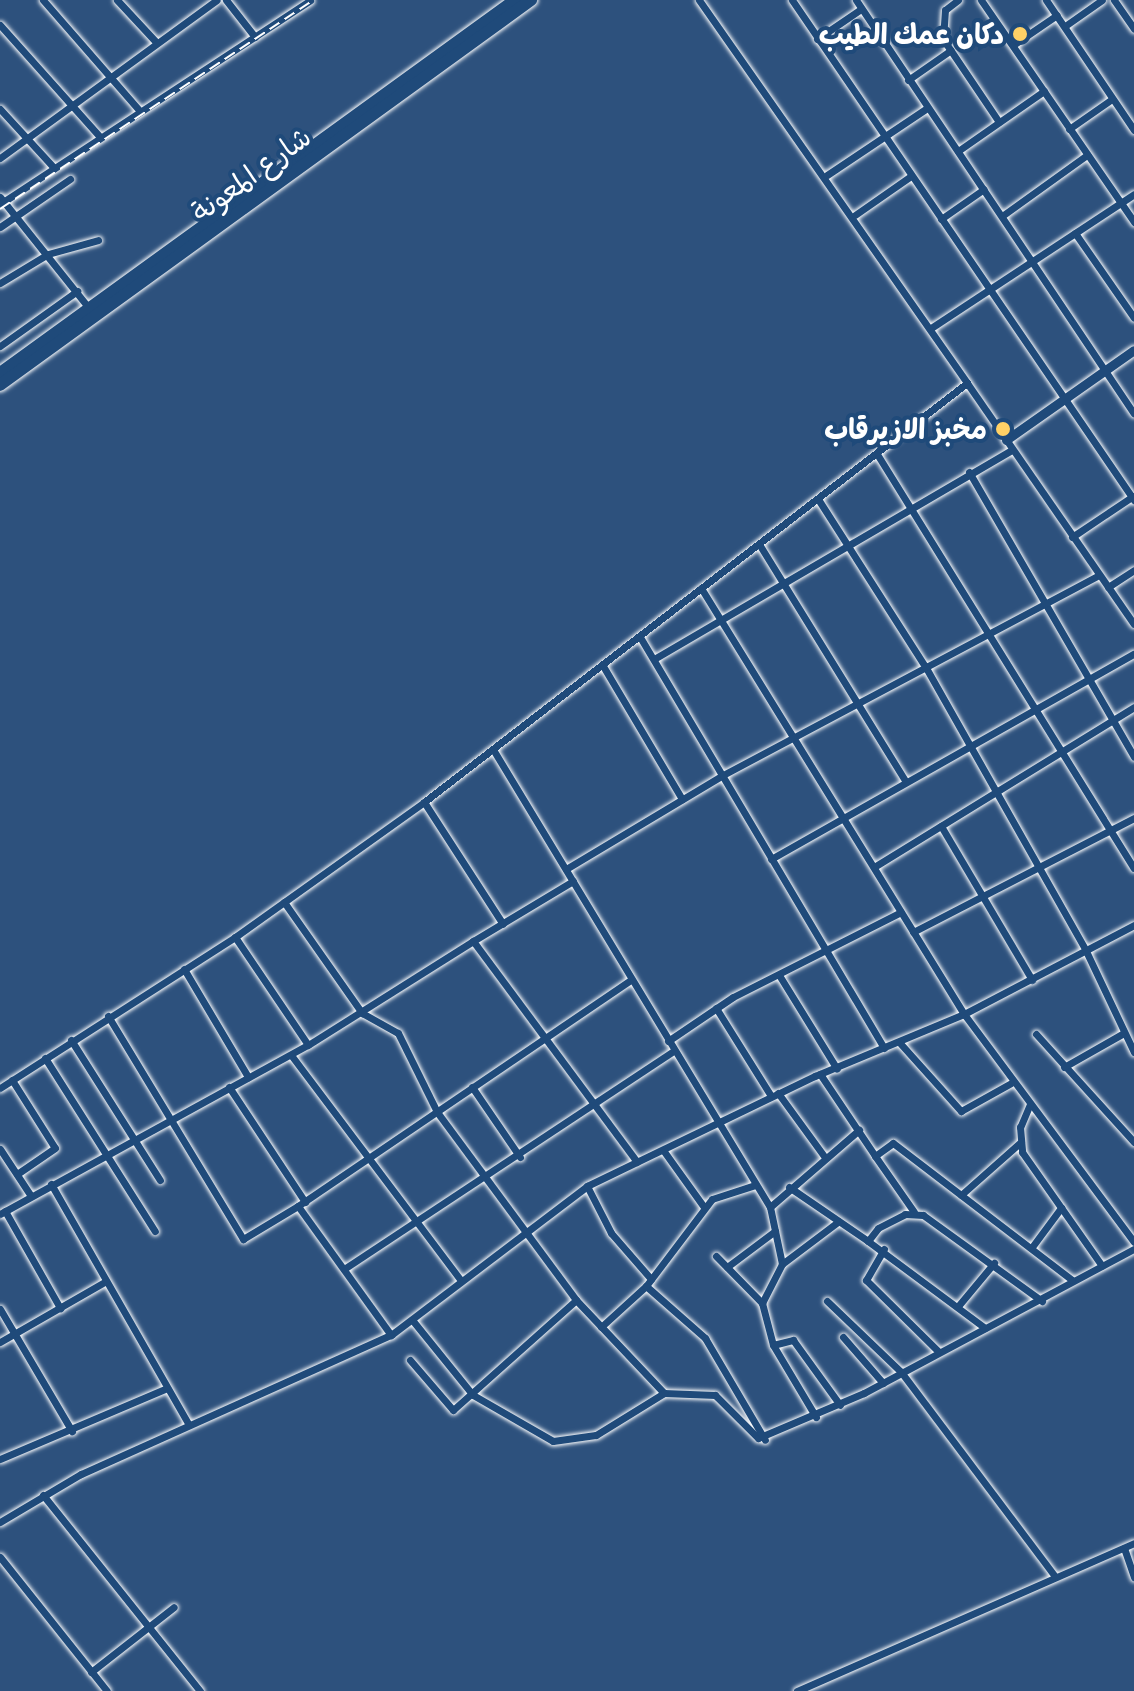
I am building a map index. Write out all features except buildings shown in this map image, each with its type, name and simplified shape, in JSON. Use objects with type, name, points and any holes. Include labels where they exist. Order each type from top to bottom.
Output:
[{"type":"highway","name":"شارع المعونة","points":[[0,373],[515,0]]},
{"type":"highway","name":"شارع المعونة","points":[[0,385],[531,0]]},
{"type":"street","points":[[43,0],[139,110]]},
{"type":"street","points":[[117,0],[156,42]]},
{"type":"street","points":[[0,158],[217,0]]},
{"type":"street","points":[[226,0],[255,37]]},
{"type":"street","points":[[89,308],[18,215],[2,201],[310,0]]},
{"type":"street","points":[[699,0],[855,215],[1012,450],[1134,624]]},
{"type":"street","points":[[792,0],[1063,400],[1133,497],[1072,537]]},
{"type":"street","points":[[856,0],[1134,413]]},
{"type":"street","points":[[958,0],[945,10],[943,39],[999,122]]},
{"type":"street","points":[[981,0],[1134,222]]},
{"type":"street","points":[[1046,0],[1134,130]]},
{"type":"street","points":[[1065,26],[1102,0]]},
{"type":"street","points":[[1114,0],[1134,29]]},
{"type":"street","points":[[817,39],[861,9]]},
{"type":"street","points":[[1013,45],[1057,15]]},
{"type":"street","points":[[0,25],[100,137]]},
{"type":"street","points":[[908,80],[951,50]]},
{"type":"street","points":[[958,151],[1044,91]]},
{"type":"street","points":[[1069,129],[1112,99]]},
{"type":"street","points":[[827,175],[927,108]]},
{"type":"street","points":[[0,109],[54,168]]},
{"type":"street","points":[[1002,216],[1087,155]]},
{"type":"street","points":[[855,215],[911,176]]},
{"type":"street","points":[[0,227],[70,179]]},
{"type":"street","points":[[941,219],[984,189]]},
{"type":"street","points":[[931,328],[1134,194]]},
{"type":"street","points":[[1075,233],[1134,318]]},
{"type":"street","points":[[0,283],[48,254],[98,240]]},
{"type":"street","points":[[0,346],[77,291]]},
{"type":"street","points":[[1006,440],[1134,350]]},
{"type":"street","points":[[0,1088],[235,937],[494,751],[967,383]]},
{"type":"street","points":[[654,659],[908,505],[1012,450]]},
{"type":"street","points":[[877,454],[1134,868]]},
{"type":"street","points":[[969,472],[1134,757]]},
{"type":"street","points":[[818,499],[925,666],[1086,951],[1122,1034],[1134,1052]]},
{"type":"street","points":[[759,544],[905,780]]},
{"type":"street","points":[[1108,587],[1134,570]]},
{"type":"street","points":[[566,869],[723,775],[1099,575]]},
{"type":"street","points":[[701,588],[964,1014],[1011,1083],[1134,1242]]},
{"type":"street","points":[[640,637],[884,1048]]},
{"type":"street","points":[[771,859],[905,780],[1134,654]]},
{"type":"street","points":[[603,666],[682,799]]},
{"type":"street","points":[[874,867],[1134,707]]},
{"type":"street","points":[[494,751],[770,1207],[782,1264]]},
{"type":"street","points":[[424,802],[503,924]]},
{"type":"street","points":[[913,932],[1134,818]]},
{"type":"street","points":[[941,826],[1032,980]]},
{"type":"street","points":[[60,1308],[2,1213],[105,1151],[291,1055],[573,881]]},
{"type":"street","points":[[284,902],[362,1013],[398,1033],[437,1112],[522,1235],[576,1300],[664,1393]]},
{"type":"street","points":[[668,1041],[716,1008],[901,912]]},
{"type":"street","points":[[0,1522],[43,1495],[188,1423],[391,1335],[587,1186],[774,1094],[964,1014],[1134,925]]},
{"type":"street","points":[[235,937],[308,1045]]},
{"type":"street","points":[[473,941],[637,1162]]},
{"type":"street","points":[[184,969],[248,1077]]},
{"type":"street","points":[[779,975],[837,1069]]},
{"type":"street","points":[[108,1016],[243,1239],[302,1204],[631,980]]},
{"type":"street","points":[[716,1008],[774,1094],[824,1156]]},
{"type":"street","points":[[1036,1034],[1134,1142]]},
{"type":"street","points":[[1064,1067],[1122,1034]]},
{"type":"street","points":[[71,1040],[160,1180]]},
{"type":"street","points":[[899,1042],[961,1111],[1011,1083]]},
{"type":"street","points":[[344,1269],[520,1157],[673,1051]]},
{"type":"street","points":[[291,1055],[415,1224],[461,1281]]},
{"type":"street","points":[[45,1058],[155,1231]]},
{"type":"street","points":[[820,1074],[914,1212],[994,1263],[1042,1301]]},
{"type":"street","points":[[12,1080],[55,1148],[17,1174]]},
{"type":"street","points":[[229,1087],[344,1269],[391,1335]]},
{"type":"street","points":[[472,1087],[520,1157]]},
{"type":"street","points":[[961,1195],[1021,1142],[1030,1104]]},
{"type":"street","points":[[770,1207],[824,1156],[859,1130]]},
{"type":"street","points":[[1021,1142],[1061,1208],[1102,1266]]},
{"type":"street","points":[[875,1156],[893,1143],[1072,1280]]},
{"type":"street","points":[[0,1149],[31,1196]]},
{"type":"street","points":[[663,1150],[704,1207]]},
{"type":"street","points":[[51,1184],[188,1423]]},
{"type":"street","points":[[601,1327],[648,1282],[704,1207],[755,1185]]},
{"type":"street","points":[[587,1186],[611,1233],[648,1282],[705,1338],[765,1440]]},
{"type":"street","points":[[789,1187],[884,1249],[985,1328]]},
{"type":"street","points":[[1032,1247],[1061,1208]]},
{"type":"street","points":[[868,1241],[883,1223],[914,1212]]},
{"type":"street","points":[[762,1303],[782,1264],[839,1221]]},
{"type":"street","points":[[727,1267],[775,1231]]},
{"type":"street","points":[[884,1249],[866,1280],[938,1351]]},
{"type":"street","points":[[765,1440],[1042,1301],[1072,1280],[1134,1249]]},
{"type":"street","points":[[716,1256],[762,1303],[773,1345],[816,1417]]},
{"type":"street","points":[[959,1305],[994,1263]]},
{"type":"street","points":[[0,1342],[106,1281]]},
{"type":"street","points":[[410,1360],[451,1411],[473,1395],[576,1300]]},
{"type":"street","points":[[827,1301],[901,1372],[1055,1576]]},
{"type":"street","points":[[0,1309],[72,1431]]},
{"type":"street","points":[[413,1321],[473,1395],[557,1441],[596,1435],[664,1393],[693,1389],[715,1395],[765,1440]]},
{"type":"street","points":[[843,1337],[883,1383]]},
{"type":"street","points":[[773,1345],[793,1340],[840,1405]]},
{"type":"street","points":[[0,1459],[72,1431],[167,1388]]},
{"type":"street","points":[[43,1495],[200,1691]]},
{"type":"street","points":[[797,1691],[1134,1543]]},
{"type":"street","points":[[1124,1548],[1134,1577]]},
{"type":"street","points":[[0,1557],[107,1691]]},
{"type":"street","points":[[91,1672],[174,1607]]},
{"type":"railway","points":[[0,209],[313,0]]},
{"type":"place","name":"دكان عمك الطيب","points":[[1020,34]]},
{"type":"place","name":"مخبز الازيرقاب","points":[[1003,429]]}]
